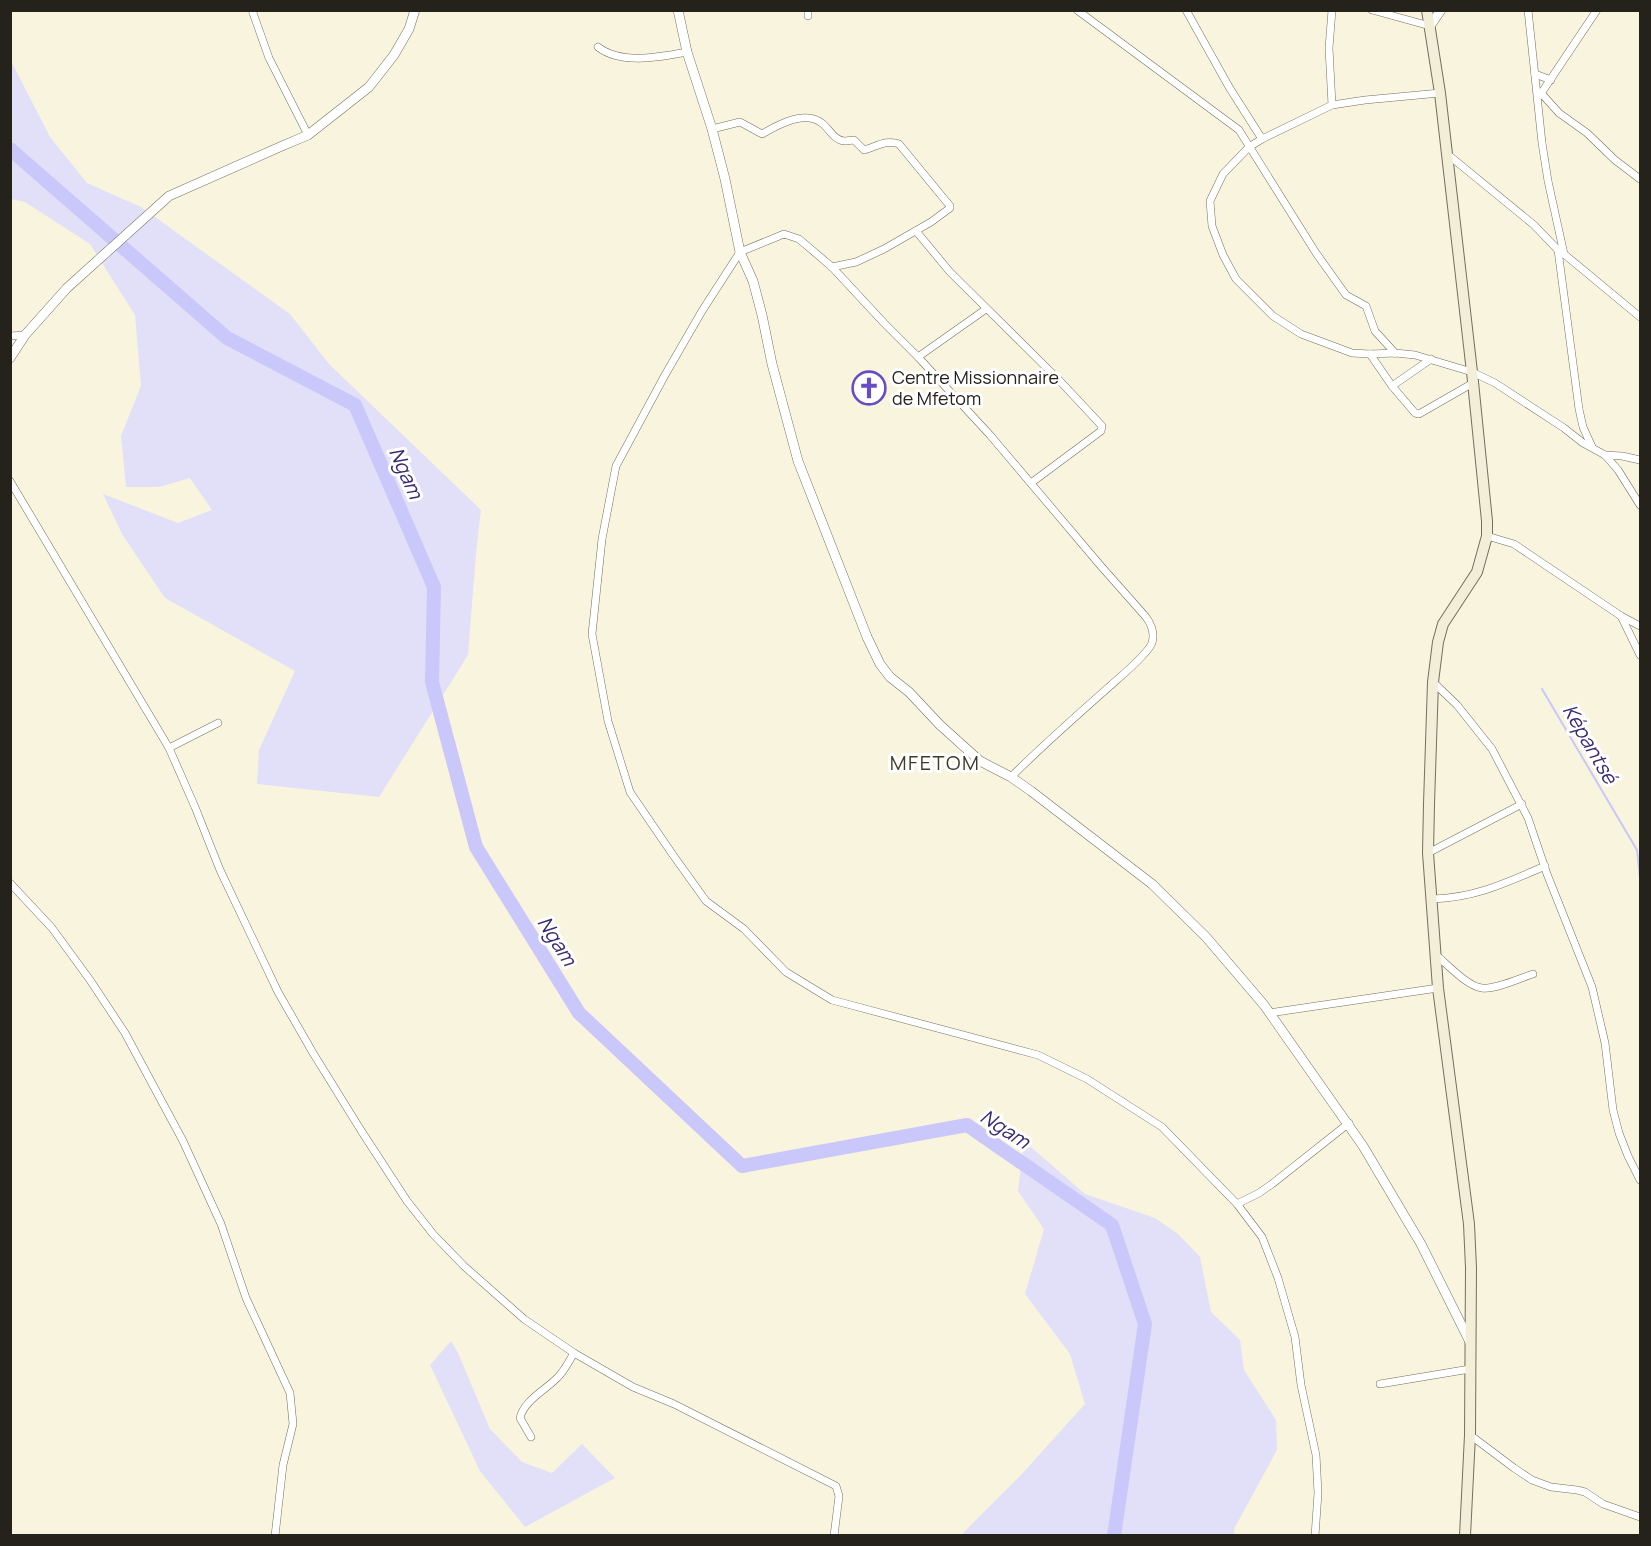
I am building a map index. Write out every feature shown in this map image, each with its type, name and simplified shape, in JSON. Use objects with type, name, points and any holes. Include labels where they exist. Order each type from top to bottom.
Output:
[{"type":"main road","points":[[1427,10],[1440,93],[1487,508],[1487,536],[1478,572],[1440,632],[1433,682],[1428,853],[1438,988],[1469,1224],[1470,1434],[1465,1536]]},
{"type":"street","points":[[252,10],[269,58],[308,135]]},
{"type":"street","points":[[10,358],[25,335],[67,288],[169,196],[308,135],[369,87],[394,55],[409,30],[415,10]]},
{"type":"street","points":[[678,10],[687,52],[712,129],[725,179],[740,252],[753,281],[798,461],[846,585],[880,664],[890,678],[909,692],[964,748],[980,760],[1011,777],[1152,884],[1206,937],[1269,1013],[1349,1123],[1422,1244],[1470,1342]]},
{"type":"street","points":[[1077,10],[1239,130],[1316,253],[1346,295],[1366,306],[1375,331],[1395,352]]},
{"type":"street","points":[[1186,10],[1229,87],[1262,139]]},
{"type":"street","points":[[1332,10],[1329,48],[1332,105]]},
{"type":"street","points":[[1372,10],[1430,26],[1442,10]]},
{"type":"street","points":[[1528,10],[1535,74],[1540,96],[1548,181],[1561,252],[1579,409],[1583,427],[1592,447]]},
{"type":"street","points":[[1540,96],[1597,10]]},
{"type":"street","points":[[598,47],[611,55],[620,57],[652,58],[687,52]]},
{"type":"street","points":[[1535,74],[1551,80]]},
{"type":"street","points":[[1440,93],[1332,105],[1249,147],[1223,174],[1210,201],[1212,226],[1223,255],[1236,279],[1273,316],[1301,334],[1352,353],[1395,352],[1431,359],[1472,372],[1504,389],[1605,455],[1641,505]]},
{"type":"street","points":[[1540,96],[1587,133],[1614,160],[1641,179]]},
{"type":"street","points":[[712,129],[740,122],[762,134],[781,124],[806,119],[822,123],[839,140],[854,140],[864,150],[885,142],[895,142],[950,206],[916,231],[884,249],[856,262],[832,267]]},
{"type":"street","points":[[1445,152],[1641,317]]},
{"type":"street","points":[[916,231],[933,253],[986,309],[1059,380],[1102,426],[1101,431],[1031,483]]},
{"type":"street","points":[[1011,777],[1146,652],[1152,644],[1152,626],[1146,616],[990,435],[832,267],[798,239],[784,234],[740,252],[702,311],[616,466],[602,539],[592,634],[608,721],[630,792],[706,901],[744,930],[786,972],[832,999],[1038,1055],[1088,1079],[1162,1127],[1237,1204],[1262,1237],[1278,1278],[1295,1337],[1301,1385],[1316,1455],[1318,1493],[1315,1536]]},
{"type":"street","points":[[918,357],[986,309]]},
{"type":"street","points":[[10,336],[25,335]]},
{"type":"street","points":[[1380,353],[1384,341]]},
{"type":"street","points":[[1370,354],[1392,386],[1415,413],[1419,414],[1473,383]]},
{"type":"street","points":[[1392,386],[1431,359]]},
{"type":"street","points":[[1605,455],[1641,460]]},
{"type":"street","points":[[10,481],[169,748],[220,870],[278,992],[313,1053],[407,1201],[433,1234],[464,1266],[524,1319],[574,1353],[633,1388],[674,1404],[836,1486],[839,1496],[834,1536]]},
{"type":"street","points":[[1487,536],[1514,544],[1622,616],[1641,626]]},
{"type":"street","points":[[1622,616],[1641,655]]},
{"type":"street","points":[[1433,682],[1457,705],[1492,749],[1522,804],[1535,834],[1545,866],[1592,987],[1605,1043],[1613,1110],[1628,1156],[1641,1180]]},
{"type":"street","points":[[169,748],[218,723]]},
{"type":"street","points":[[1428,853],[1522,804]]},
{"type":"street","points":[[1432,899],[1453,899],[1482,892],[1545,866]]},
{"type":"street","points":[[10,883],[52,928],[125,1033],[183,1141],[222,1224],[246,1298],[290,1393],[293,1424],[282,1465],[275,1536]]},
{"type":"street","points":[[1436,955],[1459,975],[1480,987],[1495,986],[1533,974]]},
{"type":"street","points":[[1269,1013],[1438,988]]},
{"type":"street","points":[[1237,1204],[1272,1184],[1349,1123]]},
{"type":"street","points":[[531,1437],[520,1418],[521,1412],[560,1375],[574,1353]]},
{"type":"street","points":[[1380,1384],[1470,1369]]},
{"type":"street","points":[[1470,1434],[1532,1480],[1551,1487],[1585,1492],[1604,1504],[1641,1517]]},
{"type":"shaded area","points":[[10,59],[50,137],[87,183],[141,207],[290,314],[329,364],[481,510],[468,655],[379,797],[257,784],[259,750],[295,671],[165,598],[122,534],[103,494],[178,523],[212,510],[190,478],[159,487],[126,487],[121,436],[141,386],[135,315],[90,244],[25,202],[11,199]]},
{"type":"shaded area","points":[[1024,1141],[1085,1194],[1155,1218],[1178,1234],[1200,1257],[1211,1312],[1240,1340],[1244,1370],[1276,1420],[1277,1450],[1234,1529],[1234,1535],[961,1535],[1021,1475],[1085,1404],[1070,1354],[1025,1294],[1044,1229],[1018,1191]]},
{"type":"shaded area","points":[[451,1341],[490,1429],[522,1462],[552,1473],[582,1444],[615,1478],[525,1527],[480,1471],[430,1365]]},
{"type":"waterway","name":"Ngam","points":[[10,149],[227,338],[355,405],[434,587],[432,682],[476,847],[579,1013],[742,1166],[967,1125],[1112,1225],[1145,1324],[1114,1536]]},
{"type":"waterway","name":"Képantsé","points":[[1542,689],[1637,850],[1640,878]]},
{"type":"place","name":"Centre Missionnaire de Mfetom","points":[[869,388]]},
{"type":"district","name":"MFETOM","points":[[935,763]]}]
